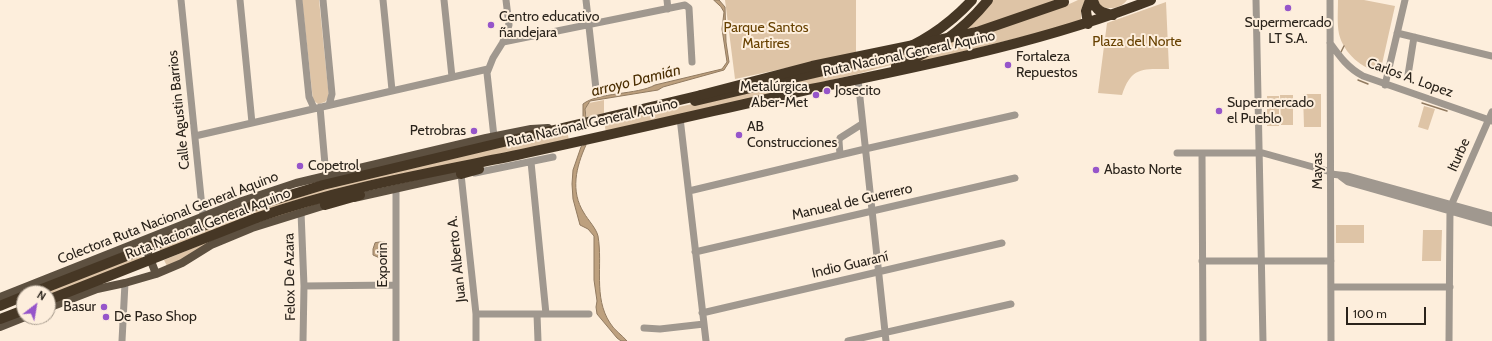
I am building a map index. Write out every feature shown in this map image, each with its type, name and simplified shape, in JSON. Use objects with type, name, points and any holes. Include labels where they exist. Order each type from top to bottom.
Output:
[{"type":"highway","points":[[659,106],[702,100],[904,51],[935,33],[972,0]]},
{"type":"highway","points":[[860,79],[913,60],[940,45],[971,19],[988,0]]},
{"type":"highway","points":[[1092,0],[1094,5],[1100,11],[1113,15]]},
{"type":"highway","points":[[1088,24],[1086,11],[1092,0]]},
{"type":"highway","points":[[1126,10],[1132,0]]},
{"type":"highway","name":"Ruta Nacional General Aquino","points":[[56,297],[256,218],[307,202],[406,178],[561,146],[680,118],[989,51],[1088,24],[1151,0]]},
{"type":"highway","name":"Ruta Nacional General Aquino","points":[[52,285],[251,207],[323,185],[506,141],[610,118],[812,66],[976,32],[1066,1]]},
{"type":"highway","points":[[461,175],[520,160],[540,150]]},
{"type":"highway","points":[[325,205],[384,187],[406,178]]},
{"type":"highway","points":[[0,306],[16,299]]},
{"type":"highway","points":[[0,319],[16,314]]},
{"type":"main road","name":"Colectora Ruta Nacional General Aquino","points":[[0,297],[260,195],[326,176],[412,155],[531,129],[559,129]]},
{"type":"main road","points":[[412,155],[506,141]]},
{"type":"main road","points":[[56,305],[97,289],[125,284],[156,274],[182,263],[215,243],[252,228],[301,212],[396,188],[461,175]]},
{"type":"main road","points":[[143,240],[156,274]]},
{"type":"main road","points":[[0,327],[16,317]]},
{"type":"street","name":"Calle Agustin Barrios","points":[[181,0],[203,217]]},
{"type":"street","points":[[240,0],[252,123]]},
{"type":"street","points":[[299,0],[309,97],[317,108],[326,176]]},
{"type":"street","points":[[323,0],[332,94],[329,105]]},
{"type":"street","points":[[383,0],[392,90]]},
{"type":"street","points":[[444,0],[452,76]]},
{"type":"street","points":[[494,137],[488,69],[503,42],[509,25],[506,0]]},
{"type":"street","points":[[586,0],[596,89]]},
{"type":"street","points":[[667,0],[668,9]]},
{"type":"street","points":[[1256,0],[1263,341]]},
{"type":"street","name":"Mayas","points":[[1330,0],[1331,341]]},
{"type":"street","points":[[1385,85],[1405,0]]},
{"type":"street","points":[[503,42],[685,5],[689,8],[692,62]]},
{"type":"street","points":[[1397,33],[1492,56]]},
{"type":"street","points":[[1408,75],[1414,37]]},
{"type":"street","name":"Carlos A. Lopez","points":[[1330,44],[1354,72],[1385,85],[1490,120]]},
{"type":"street","points":[[195,136],[452,76],[488,69]]},
{"type":"street","points":[[860,79],[862,124],[866,149],[886,341]]},
{"type":"street","name":"Iturbe","points":[[1451,208],[1490,120],[1492,112]]},
{"type":"street","points":[[689,191],[866,149],[1015,116]]},
{"type":"street","points":[[680,118],[706,341]]},
{"type":"street","points":[[840,155],[838,142],[840,138],[862,124]]},
{"type":"street","points":[[1178,153],[1258,153],[1340,176],[1348,176],[1451,208],[1492,223]]},
{"type":"street","points":[[1202,153],[1203,341]]},
{"type":"street","points":[[461,175],[553,158]]},
{"type":"street","points":[[531,162],[546,314]]},
{"type":"street","name":"Juan Alberto A.","points":[[461,175],[476,314],[476,341]]},
{"type":"street","name":"Manueal de Guerrero","points":[[696,252],[1014,178]]},
{"type":"street","name":"Exporin","points":[[396,188],[396,341]]},
{"type":"street","points":[[1451,208],[1492,216]]},
{"type":"street","points":[[1449,341],[1451,208]]},
{"type":"street","name":"Felox De Azara","points":[[301,212],[304,286],[303,341]]},
{"type":"street","name":"Indio Guaraní","points":[[702,313],[1002,244]]},
{"type":"street","points":[[1202,261],[1331,261]]},
{"type":"street","points":[[122,341],[125,284]]},
{"type":"street","points":[[304,286],[396,285]]},
{"type":"street","points":[[1331,287],[1450,287]]},
{"type":"street","points":[[848,341],[1011,304]]},
{"type":"street","points":[[476,314],[589,314]]},
{"type":"street","points":[[537,314],[538,341]]},
{"type":"street","points":[[644,328],[660,329],[704,324]]},
{"type":"green space","points":[[302,0],[319,0],[329,97],[325,102],[318,104],[313,100]]},
{"type":"green space","name":"Parque Santos Martires","points":[[725,0],[856,0],[856,53],[735,79]]},
{"type":"green space","points":[[992,0],[1057,0],[996,22],[964,30]]},
{"type":"green space","points":[[1078,0],[1085,0],[1081,10],[1081,22],[914,64],[951,41],[1065,6]]},
{"type":"green space","points":[[1097,0],[1127,0],[1118,7],[1107,8],[1100,7]]},
{"type":"green space","points":[[1338,0],[1364,0],[1395,6],[1380,73],[1360,64],[1345,48],[1338,30]]},
{"type":"green space","name":"Plaza del Norte","points":[[1166,2],[1169,69],[1145,70],[1134,74],[1125,86],[1122,95],[1098,93],[1107,23]]},
{"type":"green space","points":[[934,46],[891,65],[857,74],[606,132],[604,123],[706,101]]},
{"type":"green space","points":[[1303,94],[1321,94],[1321,127],[1304,127]]},
{"type":"green space","points":[[1280,95],[1293,95],[1293,125],[1281,125]]},
{"type":"green space","points":[[1267,96],[1279,96],[1279,126],[1267,126]]},
{"type":"green space","points":[[604,100],[604,113],[587,117],[585,109],[589,103]]},
{"type":"green space","points":[[1424,106],[1435,109],[1428,130],[1418,127]]},
{"type":"green space","points":[[567,131],[569,140],[394,178],[161,253],[159,247],[299,194]]},
{"type":"green space","points":[[329,200],[167,266],[164,260],[276,214]]},
{"type":"green space","points":[[1336,225],[1364,225],[1364,243],[1336,243]]},
{"type":"green space","points":[[1423,230],[1442,230],[1441,261],[1422,261]]},
{"type":"green space","points":[[141,255],[143,260],[56,295],[56,288]]},
{"type":"shaded area","points":[[714,0],[719,0],[725,7],[726,42],[729,62],[724,70],[663,87],[658,90],[590,101],[585,109],[586,117],[583,118],[583,104],[598,97],[647,88],[722,69],[727,62],[722,29],[724,12]]},
{"type":"shaded area","points":[[586,145],[577,170],[577,196],[584,213],[594,227],[598,236],[600,292],[605,313],[612,326],[627,341],[621,341],[617,338],[597,314],[594,280],[594,236],[588,229],[580,225],[573,199],[572,184],[573,170],[581,147]]},
{"type":"shaded area","points":[[385,242],[388,247],[382,259],[373,255],[375,243]]},
{"type":"waterway","points":[[1341,52],[1344,46]]},
{"type":"waterway","points":[[1358,80],[1368,84]]},
{"type":"waterway","points":[[1422,103],[1447,111]]},
{"type":"place","name":"Supermercado LT S.A.","points":[[1288,8]]},
{"type":"place","name":"Centro educativo ñandejara","points":[[491,25]]},
{"type":"place","name":"Fortaleza Repuestos","points":[[1008,65]]},
{"type":"place","name":"Josecito","points":[[827,91]]},
{"type":"place","name":"Metalúrgica Aber-Met","points":[[816,95]]},
{"type":"place","name":"Supermercado el Pueblo","points":[[1219,111]]},
{"type":"place","name":"Petrobras","points":[[474,131]]},
{"type":"place","name":"AB Construcciones","points":[[739,135]]},
{"type":"place","name":"Copetrol","points":[[300,166]]},
{"type":"place","name":"Abasto Norte","points":[[1096,170]]},
{"type":"place","name":"Basur","points":[[104,307]]},
{"type":"place","name":"De Paso Shop","points":[[106,317]]},
{"type":"water label","name":"arroyo Damián","points":[[636,81]]}]
